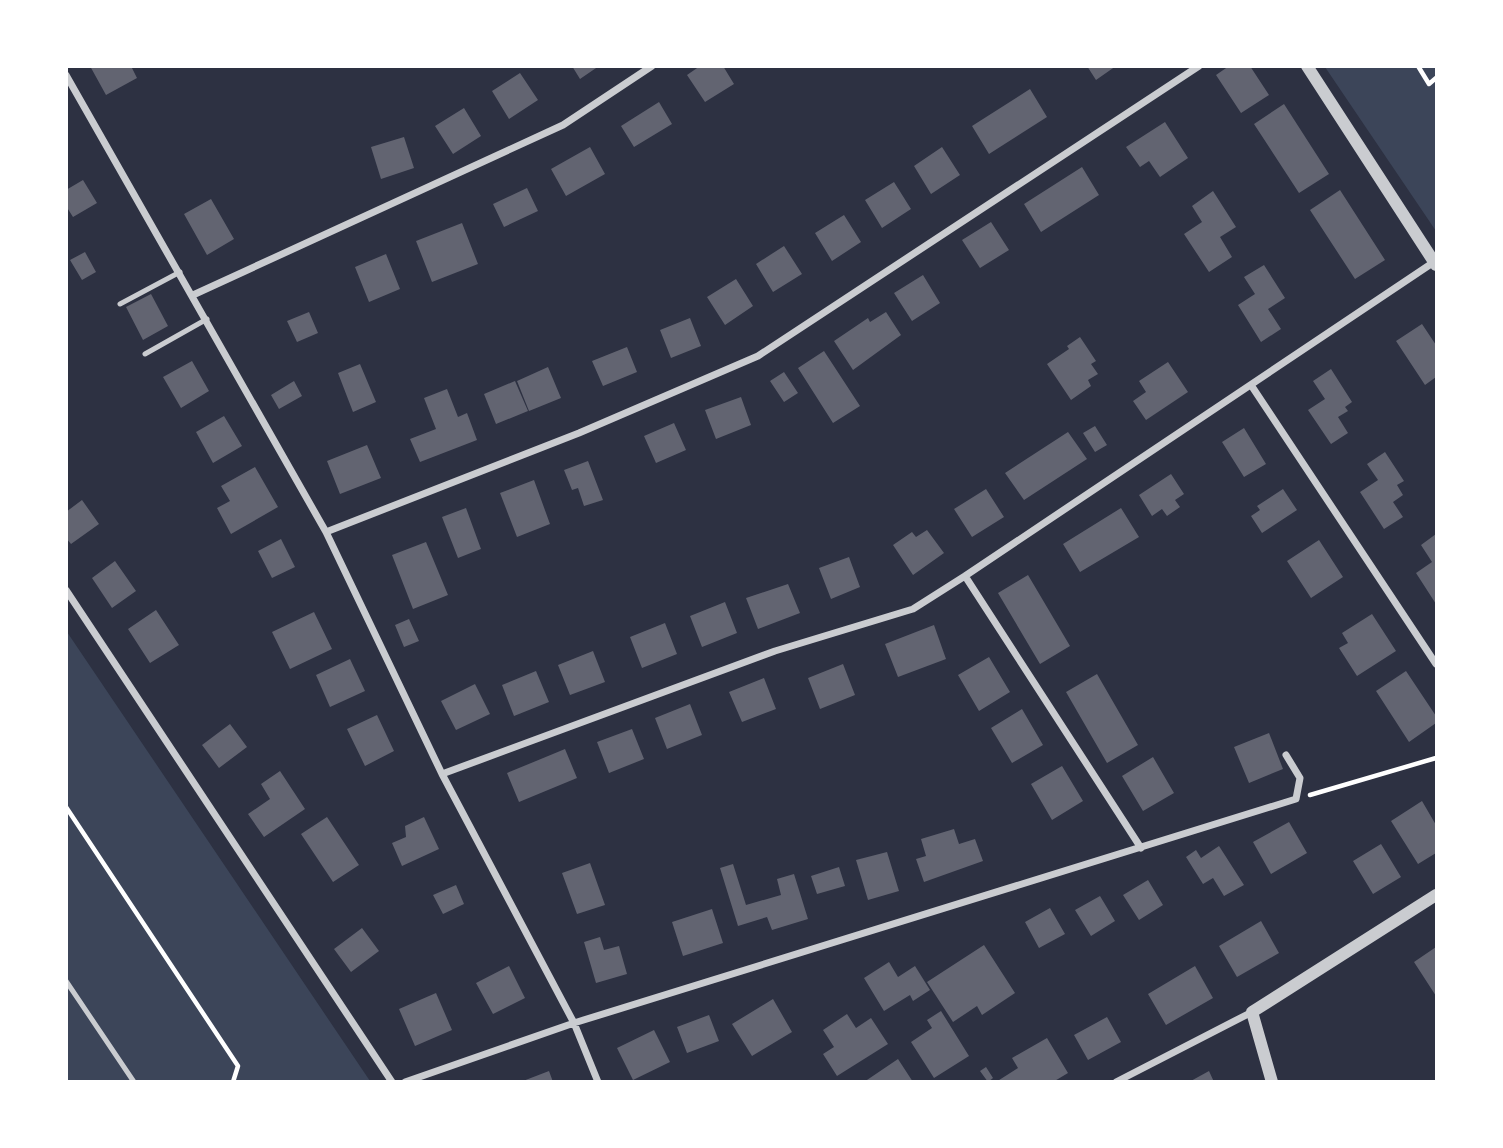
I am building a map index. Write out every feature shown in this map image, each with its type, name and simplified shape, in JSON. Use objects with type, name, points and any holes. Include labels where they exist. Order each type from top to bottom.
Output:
[{"type":"street","points":[[193,295],[563,125],[652,66]]},
{"type":"street","points":[[326,531],[579,433],[758,356],[1199,66]]},
{"type":"street","points":[[442,774],[775,652],[913,609],[1436,264],[1307,66]]},
{"type":"street","points":[[66,75],[326,531],[442,774],[574,1023],[598,1082]]},
{"type":"street","points":[[1251,385],[1437,664]]},
{"type":"street","points":[[965,576],[1141,848]]},
{"type":"street","points":[[66,590],[392,1082]]},
{"type":"street","points":[[405,1082],[574,1023],[1296,799],[1300,778],[1286,755]]},
{"type":"street","points":[[1116,1082],[1252,1012],[1437,895]]},
{"type":"street","points":[[1252,1012],[1272,1082]]},
{"type":"lane","points":[[120,303],[180,272]]},
{"type":"lane","points":[[145,354],[207,319]]},
{"type":"lane","points":[[66,981],[134,1082]]},
{"type":"path","points":[[1418,66],[1429,83],[1437,78]]},
{"type":"path","points":[[1296,799],[1437,758]]},
{"type":"path","points":[[66,807],[238,1066],[233,1082]]},
{"type":"shaded area","points":[[1325,67],[1436,67],[1436,231]]},
{"type":"shaded area","points":[[67,632],[370,1081],[67,1081]]},
{"type":"building","points":[[90,66],[131,66],[137,78],[106,95]]},
{"type":"building","points":[[572,66],[599,66],[580,79]]},
{"type":"building","points":[[700,66],[723,66],[734,84],[705,102],[687,75]]},
{"type":"building","points":[[1087,66],[1116,66],[1096,80]]},
{"type":"building","points":[[1229,66],[1250,66],[1269,95],[1241,113],[1216,75]]},
{"type":"building","points":[[520,73],[538,100],[509,119],[492,91]]},
{"type":"building","points":[[1030,89],[1047,117],[989,154],[972,126]]},
{"type":"building","points":[[659,102],[672,124],[634,147],[621,126]]},
{"type":"building","points":[[1284,104],[1329,174],[1299,193],[1254,124]]},
{"type":"building","points":[[464,108],[481,136],[453,154],[435,126]]},
{"type":"building","points":[[1165,122],[1188,158],[1160,177],[1149,161],[1140,167],[1126,147]]},
{"type":"building","points":[[404,137],[414,168],[381,179],[371,147]]},
{"type":"building","points":[[590,147],[605,174],[566,196],[551,169]]},
{"type":"building","points":[[942,147],[960,175],[931,194],[914,166]]},
{"type":"building","points":[[1082,167],[1099,195],[1041,232],[1024,204]]},
{"type":"building","points":[[83,180],[97,203],[73,217],[66,206],[66,190]]},
{"type":"building","points":[[894,182],[911,209],[882,228],[865,200]]},
{"type":"building","points":[[527,188],[538,211],[504,227],[493,204]]},
{"type":"building","points":[[1340,190],[1385,260],[1355,279],[1310,210]]},
{"type":"building","points":[[1213,191],[1236,227],[1220,237],[1232,257],[1209,272],[1184,234],[1202,222],[1192,206]]},
{"type":"building","points":[[211,199],[234,239],[207,255],[184,214]]},
{"type":"building","points":[[844,215],[861,242],[832,261],[815,233]]},
{"type":"building","points":[[991,222],[1009,250],[980,268],[962,240]]},
{"type":"building","points":[[462,223],[478,264],[432,282],[416,241]]},
{"type":"building","points":[[784,246],[802,274],[773,292],[756,264]]},
{"type":"building","points":[[85,252],[96,272],[82,280],[70,260]]},
{"type":"building","points":[[386,254],[400,289],[369,302],[355,267]]},
{"type":"building","points":[[1264,265],[1285,298],[1268,309],[1281,329],[1261,342],[1238,305],[1255,294],[1244,277]]},
{"type":"building","points":[[923,275],[940,303],[912,321],[894,293]]},
{"type":"building","points":[[736,279],[753,306],[725,325],[707,297]]},
{"type":"building","points":[[151,294],[168,326],[143,340],[126,307]]},
{"type":"building","points":[[309,312],[318,333],[297,342],[287,321]]},
{"type":"building","points":[[886,312],[901,335],[853,370],[834,341],[868,318],[870,322]]},
{"type":"building","points":[[690,318],[701,346],[671,358],[660,330]]},
{"type":"building","points":[[1422,324],[1436,345],[1436,377],[1425,385],[1396,341]]},
{"type":"building","points":[[1080,337],[1096,361],[1091,364],[1098,374],[1088,380],[1091,386],[1071,400],[1047,364],[1069,349],[1067,346]]},
{"type":"building","points":[[627,347],[637,372],[603,386],[592,361]]},
{"type":"building","points":[[824,351],[860,406],[833,423],[798,368]]},
{"type":"building","points":[[192,361],[209,391],[181,408],[163,377]]},
{"type":"building","points":[[1168,362],[1188,392],[1146,420],[1133,401],[1146,392],[1139,381]]},
{"type":"building","points":[[360,364],[376,402],[353,412],[338,373]]},
{"type":"building","points":[[548,367],[561,398],[529,411],[517,381]]},
{"type":"building","points":[[1331,369],[1352,402],[1345,407],[1348,411],[1338,417],[1348,433],[1331,444],[1308,410],[1325,399],[1313,381]]},
{"type":"building","points":[[784,372],[798,393],[784,402],[770,381]]},
{"type":"building","points":[[294,381],[302,396],[279,409],[271,395]]},
{"type":"building","points":[[515,381],[528,411],[496,424],[484,394]]},
{"type":"building","points":[[447,389],[458,417],[467,413],[477,440],[420,462],[410,439],[436,429],[424,398]]},
{"type":"building","points":[[741,397],[751,425],[716,439],[705,410]]},
{"type":"building","points":[[224,416],[242,446],[213,463],[196,432]]},
{"type":"building","points":[[674,423],[686,450],[656,463],[644,436]]},
{"type":"building","points":[[1095,426],[1107,445],[1095,452],[1083,433]]},
{"type":"building","points":[[1244,428],[1266,464],[1244,477],[1222,442]]},
{"type":"building","points":[[1068,432],[1087,459],[1024,500],[1005,473]]},
{"type":"building","points":[[367,445],[381,478],[340,494],[327,461]]},
{"type":"building","points":[[1385,452],[1404,481],[1397,485],[1403,495],[1393,502],[1403,517],[1384,529],[1360,492],[1378,480],[1367,464]]},
{"type":"building","points":[[588,461],[603,500],[584,506],[578,488],[572,490],[564,470]]},
{"type":"building","points":[[255,467],[278,507],[231,534],[217,508],[230,501],[221,486]]},
{"type":"building","points":[[1171,474],[1184,494],[1175,500],[1180,507],[1167,516],[1162,509],[1152,516],[1139,495]]},
{"type":"building","points":[[534,480],[550,524],[517,537],[500,493]]},
{"type":"building","points":[[986,489],[1004,517],[972,537],[954,509]]},
{"type":"building","points":[[1283,489],[1297,510],[1262,533],[1251,516],[1260,510],[1257,506]]},
{"type":"building","points":[[82,500],[99,524],[71,544],[66,538],[66,512]]},
{"type":"building","points":[[466,508],[481,549],[458,558],[442,517]]},
{"type":"building","points":[[1121,508],[1139,537],[1080,572],[1063,544]]},
{"type":"building","points":[[927,530],[944,553],[913,575],[893,545],[912,532],[916,537]]},
{"type":"building","points":[[1436,534],[1436,604],[1416,573],[1432,562],[1421,545]]},
{"type":"building","points":[[281,539],[295,567],[272,578],[258,551]]},
{"type":"building","points":[[1319,540],[1343,577],[1311,598],[1287,561]]},
{"type":"building","points":[[426,542],[448,595],[413,609],[392,555]]},
{"type":"building","points":[[849,557],[860,587],[831,599],[819,568]]},
{"type":"building","points":[[115,561],[136,591],[112,608],[92,578]]},
{"type":"building","points":[[1028,575],[1070,646],[1040,664],[998,593]]},
{"type":"building","points":[[788,584],[800,613],[758,629],[746,598]]},
{"type":"building","points":[[725,602],[737,633],[702,647],[690,616]]},
{"type":"building","points":[[156,610],[179,645],[150,663],[128,629]]},
{"type":"building","points":[[314,612],[332,649],[290,669],[272,632]]},
{"type":"building","points":[[1372,614],[1396,651],[1357,676],[1339,648],[1348,643],[1342,633]]},
{"type":"building","points":[[409,619],[419,641],[404,647],[395,625]]},
{"type":"building","points":[[665,623],[677,654],[642,668],[630,637]]},
{"type":"building","points":[[934,625],[946,659],[898,677],[885,644]]},
{"type":"building","points":[[593,651],[605,682],[570,695],[558,665]]},
{"type":"building","points":[[989,657],[1010,692],[979,711],[958,675]]},
{"type":"building","points":[[350,659],[365,691],[330,707],[316,675]]},
{"type":"building","points":[[843,664],[855,695],[820,709],[808,678]]},
{"type":"building","points":[[536,671],[549,702],[514,716],[502,685]]},
{"type":"building","points":[[1406,671],[1436,716],[1436,723],[1409,742],[1376,691]]},
{"type":"building","points":[[1097,674],[1138,745],[1107,763],[1066,692]]},
{"type":"building","points":[[764,678],[776,709],[742,722],[729,692]]},
{"type":"building","points":[[475,684],[490,714],[456,730],[441,701]]},
{"type":"building","points":[[690,704],[702,735],[667,749],[655,718]]},
{"type":"building","points":[[1022,709],[1043,745],[1012,763],[991,728]]},
{"type":"building","points":[[377,715],[394,751],[365,766],[347,729]]},
{"type":"building","points":[[230,724],[247,747],[219,768],[202,745]]},
{"type":"building","points":[[632,729],[644,759],[609,773],[597,742]]},
{"type":"building","points":[[1269,733],[1283,769],[1249,783],[1234,747]]},
{"type":"building","points":[[565,749],[577,778],[519,802],[507,773]]},
{"type":"building","points":[[1153,757],[1174,793],[1143,811],[1122,776]]},
{"type":"building","points":[[1062,766],[1083,801],[1052,820],[1031,784]]},
{"type":"building","points":[[280,771],[305,809],[264,837],[248,814],[270,799],[261,784]]},
{"type":"building","points":[[1422,801],[1436,825],[1436,853],[1418,864],[1391,821]]},
{"type":"building","points":[[327,817],[359,865],[333,882],[301,834]]},
{"type":"building","points":[[424,817],[439,849],[402,866],[392,843],[406,837],[405,826]]},
{"type":"building","points":[[1289,822],[1307,853],[1271,874],[1253,842]]},
{"type":"building","points":[[954,829],[959,844],[975,839],[983,861],[924,882],[916,859],[926,856],[921,839]]},
{"type":"building","points":[[1381,844],[1401,877],[1373,894],[1353,861]]},
{"type":"building","points":[[1219,846],[1244,885],[1224,896],[1213,878],[1203,884],[1186,857],[1196,850],[1201,858]]},
{"type":"building","points":[[887,852],[899,891],[868,900],[856,860]]},
{"type":"building","points":[[590,863],[605,905],[577,914],[562,873]]},
{"type":"building","points":[[733,864],[746,905],[781,895],[777,879],[794,874],[808,919],[772,930],[767,917],[738,926],[720,868]]},
{"type":"building","points":[[839,867],[845,886],[817,894],[811,876]]},
{"type":"building","points":[[1148,880],[1163,905],[1139,920],[1123,895]]},
{"type":"building","points":[[456,885],[464,904],[443,914],[433,895]]},
{"type":"building","points":[[1100,896],[1115,921],[1091,936],[1075,910]]},
{"type":"building","points":[[1050,908],[1065,934],[1039,948],[1025,922]]},
{"type":"building","points":[[712,909],[723,943],[683,956],[672,922]]},
{"type":"building","points":[[1261,921],[1279,953],[1237,977],[1219,946]]},
{"type":"building","points":[[362,928],[379,951],[351,972],[334,949]]},
{"type":"building","points":[[600,937],[604,950],[619,946],[627,974],[596,983],[584,942]]},
{"type":"building","points":[[984,945],[1015,993],[982,1015],[977,1006],[953,1022],[927,982]]},
{"type":"building","points":[[1436,947],[1436,996],[1414,962]]},
{"type":"building","points":[[889,962],[898,977],[915,966],[930,990],[913,1001],[910,995],[884,1011],[864,978]]},
{"type":"building","points":[[509,966],[525,998],[493,1014],[476,983]]},
{"type":"building","points":[[1195,966],[1213,998],[1166,1025],[1148,994]]},
{"type":"building","points":[[436,993],[452,1030],[415,1046],[399,1009]]},
{"type":"building","points":[[773,999],[792,1032],[752,1056],[732,1024]]},
{"type":"building","points":[[941,1011],[969,1056],[934,1078],[911,1042],[932,1028],[927,1020]]},
{"type":"building","points":[[847,1014],[856,1028],[871,1018],[888,1044],[837,1076],[823,1054],[834,1047],[823,1030]]},
{"type":"building","points":[[709,1015],[719,1041],[687,1053],[677,1027]]},
{"type":"building","points":[[1107,1017],[1121,1042],[1088,1060],[1074,1035]]},
{"type":"building","points":[[654,1030],[670,1062],[633,1080],[617,1048]]},
{"type":"building","points":[[1047,1038],[1068,1073],[1053,1082],[996,1082],[1018,1068],[1012,1058]]},
{"type":"building","points":[[898,1059],[913,1082],[864,1082]]},
{"type":"building","points":[[986,1067],[993,1078],[988,1082],[980,1071]]},
{"type":"building","points":[[549,1071],[553,1082],[523,1082],[523,1081]]},
{"type":"building","points":[[1209,1071],[1214,1082],[1189,1082]]}]
